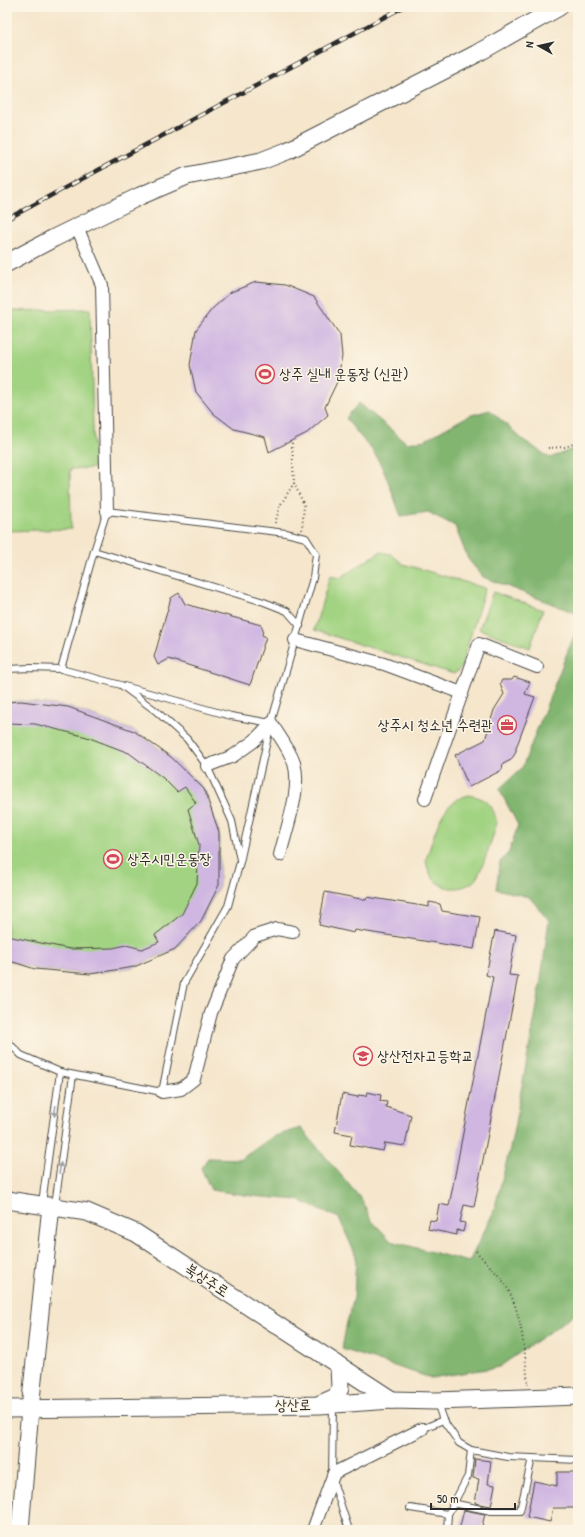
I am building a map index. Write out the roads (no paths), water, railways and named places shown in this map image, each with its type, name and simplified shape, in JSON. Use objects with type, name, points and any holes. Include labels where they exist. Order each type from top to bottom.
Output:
[{"type":"street","points":[[7,263],[140,196],[188,176],[261,161],[287,151],[476,54],[559,7]]},
{"type":"street","points":[[77,227],[102,285],[107,511]]},
{"type":"street","points":[[295,640],[384,664],[462,693]]},
{"type":"street","points":[[425,799],[479,644],[537,668]]},
{"type":"street","points":[[207,766],[234,756],[254,741],[270,723],[288,750],[296,774],[294,795],[280,855]]},
{"type":"street","points":[[162,1092],[180,1089],[194,1079],[211,1013],[233,959],[255,936],[277,929],[293,932]]},
{"type":"street","name":"북상주로","points":[[7,1200],[87,1212],[136,1234],[392,1400]]},
{"type":"street","points":[[20,1530],[49,1206]]},
{"type":"street","points":[[326,1404],[336,1397],[340,1388],[339,1366]]},
{"type":"street","name":"상산로","points":[[7,1409],[326,1404],[392,1400],[436,1401],[530,1396],[578,1396]]},
{"type":"street","points":[[312,1530],[334,1473],[422,1429]]},
{"type":"lane","points":[[576,7],[578,12]]},
{"type":"lane","points":[[7,1041],[20,1055],[60,1072],[162,1092],[184,983],[228,906],[240,862],[270,723],[300,626],[313,578],[316,554],[306,538],[302,537],[272,531],[107,511],[94,551],[61,670]]},
{"type":"lane","points":[[94,551],[264,602],[287,611],[300,626]]},
{"type":"lane","points":[[7,669],[31,668],[61,670],[231,716],[270,723]]},
{"type":"lane","points":[[121,685],[156,711],[187,739],[207,766],[232,821],[240,862]]},
{"type":"lane","points":[[49,1206],[60,1072]]},
{"type":"lane","points":[[49,1206],[73,1074]]},
{"type":"lane","points":[[436,1401],[443,1420],[459,1443],[471,1450],[491,1454],[532,1458],[578,1460]]},
{"type":"lane","points":[[326,1404],[332,1478],[349,1530]]},
{"type":"lane","points":[[422,1429],[443,1420]]},
{"type":"lane","points":[[446,1530],[448,1514],[452,1503],[461,1491],[468,1476],[471,1450]]},
{"type":"lane","points":[[452,1503],[491,1511],[520,1512],[532,1458]]},
{"type":"lane","points":[[410,1508],[448,1514]]},
{"type":"railway","points":[[7,219],[403,7]]},
{"type":"place","name":"상주 실내 운동장 (신관)","points":[[265,374]]},
{"type":"place","name":"상주시 청소년 수련관","points":[[507,725]]},
{"type":"place","name":"상주시민운동장","points":[[113,859]]},
{"type":"place","name":"상산전자고등학교","points":[[363,1056]]}]
